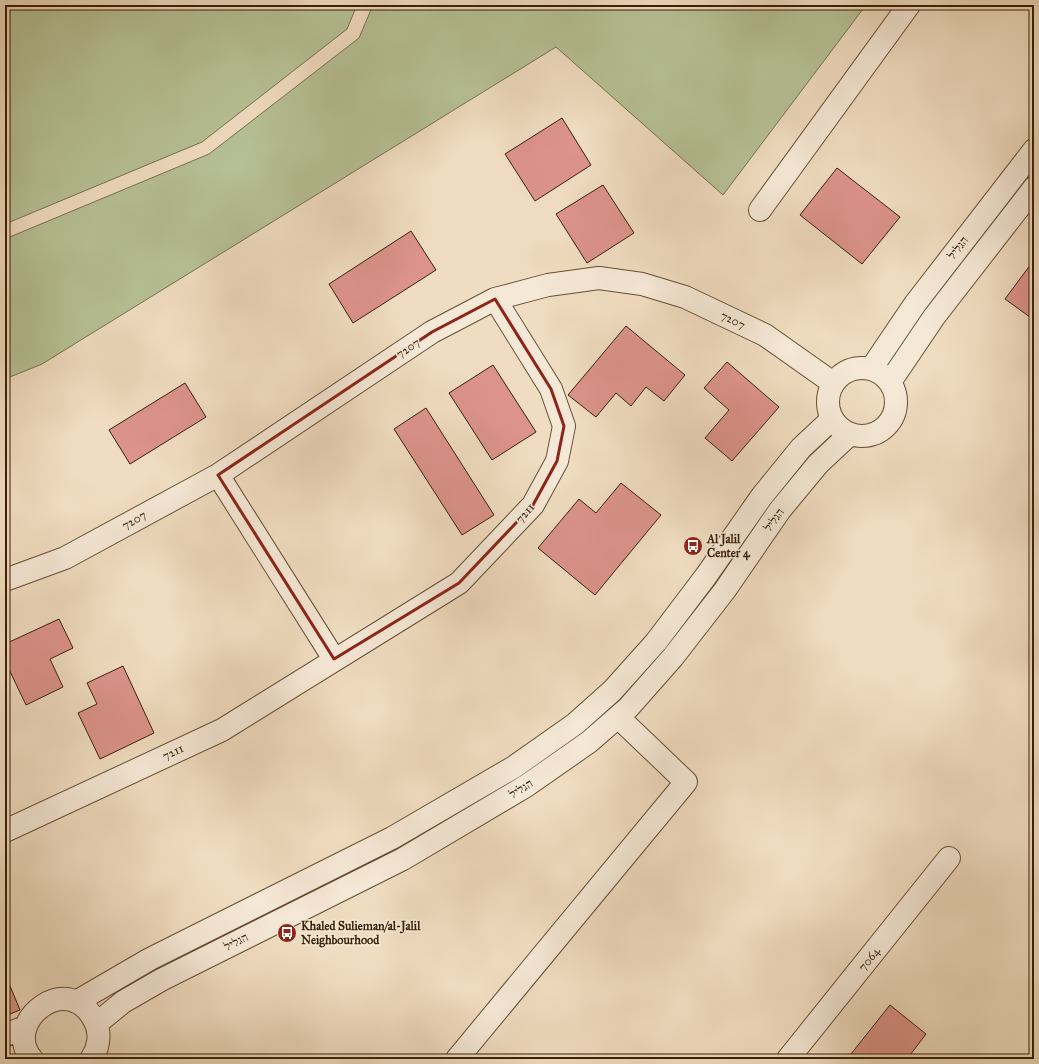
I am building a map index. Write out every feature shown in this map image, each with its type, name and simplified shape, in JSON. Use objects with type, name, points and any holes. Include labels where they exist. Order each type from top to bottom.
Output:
[{"type":"street","points":[[760,210],[909,5]]},
{"type":"street","name":"הגליל","points":[[871,369],[915,304],[1034,150]]},
{"type":"street","name":"הגליל","points":[[890,382],[934,317],[1034,188]]},
{"type":"street","name":"7207","points":[[5,580],[65,558],[218,475],[432,332],[495,299],[548,285],[599,278],[642,284],[685,296],[765,335],[834,383]]},
{"type":"street","name":"7211","points":[[5,831],[222,730],[334,659],[459,583],[534,505],[557,461],[564,426],[551,389],[495,299]]},
{"type":"street","points":[[856,368],[871,369],[882,373],[890,382],[897,396],[896,409],[891,422],[882,431],[869,436],[855,436],[843,431],[832,419],[828,409],[828,395],[834,383],[843,373],[856,368]]},
{"type":"street","name":"הגליל","points":[[76,1002],[150,959],[392,838],[514,767],[575,724],[612,691],[656,642],[706,576],[767,490],[801,448],[832,419]]},
{"type":"street","name":"הגליל","points":[[96,1024],[123,1002],[161,980],[403,859],[513,794],[589,742],[618,717],[673,657],[725,590],[780,510],[818,464],[850,434]]},
{"type":"street","points":[[218,475],[334,659]]},
{"type":"street","points":[[457,1059],[686,782],[618,717]]},
{"type":"street","name":"7064","points":[[788,1059],[949,858]]},
{"type":"street","points":[[27,1058],[24,1043],[25,1027],[30,1016],[41,1005],[54,999],[76,1002],[82,1005],[93,1016],[98,1029],[98,1043],[90,1059]]},
{"type":"street","points":[[5,1035],[25,1027]]},
{"type":"highlighted area","points":[[495,299],[551,389],[564,426],[557,461],[533,505],[459,583],[334,659],[218,475],[432,332]]},
{"type":"green space","points":[[5,5],[357,5],[347,29],[202,142],[5,224]]},
{"type":"green space","points":[[373,5],[866,5],[723,195],[556,47],[42,364],[5,379],[5,239],[209,154],[359,38]]},
{"type":"building","points":[[562,118],[591,165],[535,201],[505,154]]},
{"type":"building","points":[[837,168],[900,217],[862,264],[800,215]]},
{"type":"building","points":[[603,185],[634,233],[587,263],[556,214]]},
{"type":"building","points":[[411,231],[436,270],[353,323],[329,284]]},
{"type":"building","points":[[1034,260],[1034,320],[1005,299]]},
{"type":"building","points":[[626,326],[685,375],[664,401],[646,387],[631,406],[616,393],[596,417],[568,395]]},
{"type":"building","points":[[727,362],[779,407],[732,461],[705,438],[729,410],[704,388]]},
{"type":"building","points":[[493,365],[536,432],[492,460],[449,393]]},
{"type":"building","points":[[185,383],[206,417],[130,464],[109,430]]},
{"type":"building","points":[[426,408],[494,515],[462,535],[394,429]]},
{"type":"building","points":[[621,483],[661,515],[595,595],[538,548],[579,499],[596,513]]},
{"type":"building","points":[[59,619],[73,648],[50,659],[63,687],[26,705],[5,661],[5,644]]},
{"type":"building","points":[[123,666],[154,733],[100,759],[78,713],[97,704],[87,683]]},
{"type":"building","points":[[5,974],[20,1010],[5,1016]]},
{"type":"building","points":[[890,1005],[926,1034],[907,1059],[847,1059]]},
{"type":"place","name":"Al Jalil Center 4","points":[[693,546]]},
{"type":"place","name":"Khaled Sulieman/al-Jalil Neighbourhood","points":[[287,933]]}]
